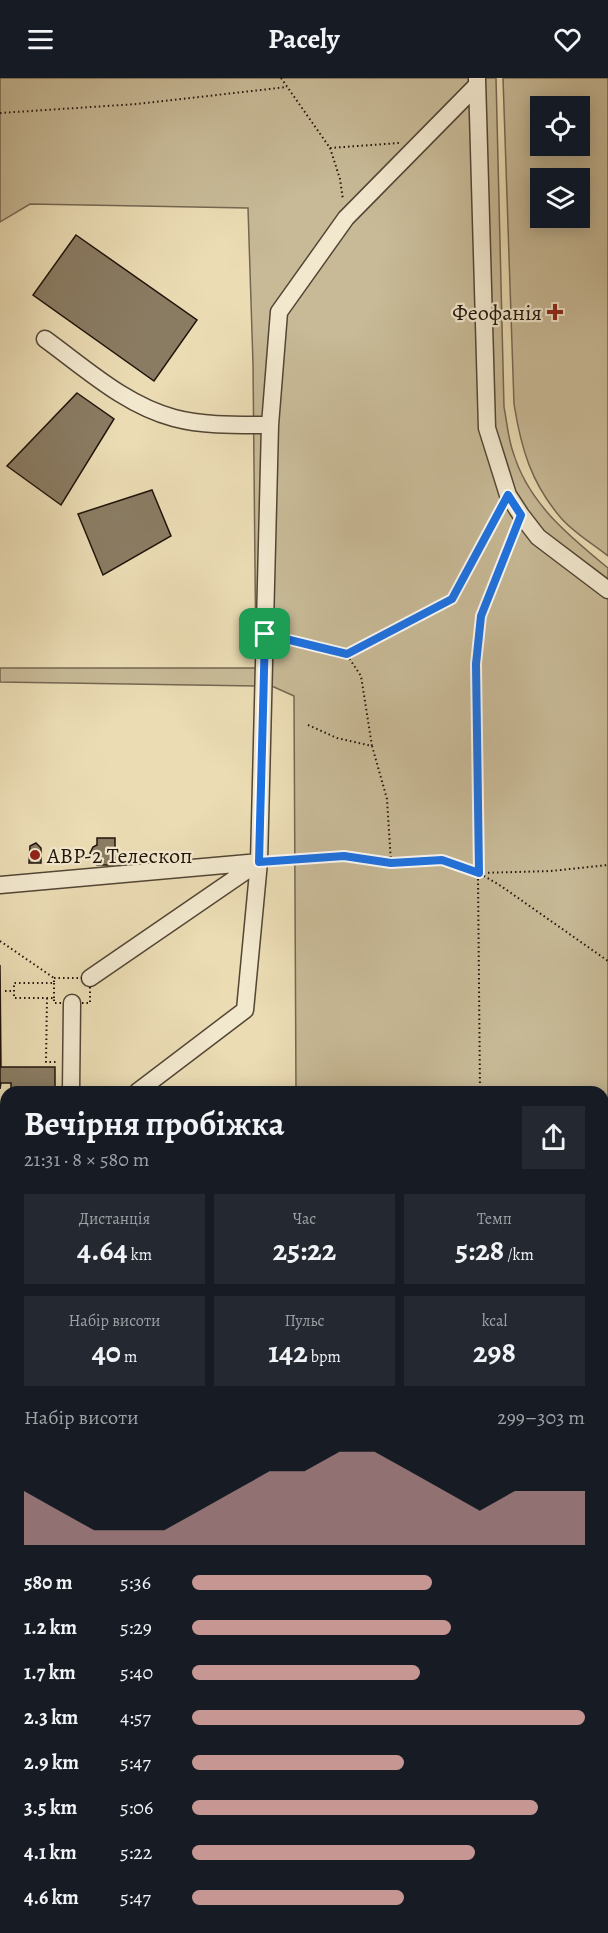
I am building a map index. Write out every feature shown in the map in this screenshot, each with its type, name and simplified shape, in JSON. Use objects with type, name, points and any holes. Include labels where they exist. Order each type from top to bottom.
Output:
[{"type":"lane","points":[[146,1086],[245,1010],[259,862],[270,425],[279,312],[345,218],[477,81]]},
{"type":"lane","points":[[477,81],[487,428],[508,495],[521,515],[538,537],[608,590]]},
{"type":"lane","points":[[45,339],[119,393],[146,408],[174,418],[206,423],[270,425]]},
{"type":"lane","points":[[0,885],[259,862]]},
{"type":"lane","points":[[90,978],[259,862]]},
{"type":"lane","points":[[71,1086],[72,1003]]},
{"type":"path","points":[[281,78],[330,148],[340,179],[345,218]]},
{"type":"path","points":[[0,113],[137,104],[287,87]]},
{"type":"path","points":[[330,148],[419,141]]},
{"type":"path","points":[[265,634],[347,654],[452,599],[508,495]]},
{"type":"path","points":[[480,1086],[476,664],[481,616],[521,515]]},
{"type":"path","points":[[347,654],[361,676],[372,746],[387,799],[391,863]]},
{"type":"path","points":[[308,725],[337,738],[372,746]]},
{"type":"path","points":[[259,862],[344,856],[391,863],[442,860],[479,873],[608,961]]},
{"type":"path","points":[[479,873],[551,872],[608,865]]},
{"type":"path","points":[[0,941],[54,978],[90,978],[90,1003],[54,1003],[54,978]]},
{"type":"path","points":[[54,983],[14,983],[14,998],[54,998]]},
{"type":"path","points":[[6,991],[14,991]]},
{"type":"path","points":[[46,1062],[47,998]]},
{"type":"shaded area","points":[[0,78],[496,78],[504,407],[510,441],[520,470],[539,503],[565,531],[608,568],[608,1086],[296,1086],[294,696],[274,687],[264,686],[0,682],[0,668],[256,668],[253,364],[248,208],[30,204],[0,222]]},
{"type":"shaded area","name":"Феофанія","points":[[503,78],[608,78],[608,556],[566,523],[551,505],[535,478],[520,435],[514,404]]},
{"type":"building","points":[[76,235],[197,320],[154,381],[33,295]]},
{"type":"building","points":[[77,393],[114,419],[61,505],[7,466]]},
{"type":"building","points":[[152,490],[171,536],[103,575],[78,514]]},
{"type":"building","points":[[97,838],[115,838],[115,865],[97,865],[97,859],[90,853],[97,845]]},
{"type":"building","name":"АВР-2 Телескоп","points":[[36,843],[41,848],[41,863],[29,863],[30,846]]},
{"type":"building","points":[[0,965],[1,1067],[55,1067],[55,1086],[11,1086],[11,1083],[1,1083],[0,1086]]},
{"type":"place","name":"Феофанія","points":[[555,312]]},
{"type":"place","name":"АВР-2 Телескоп","points":[[35,855]]},
{"type":"route","points":[[508,495],[521,515],[481,616],[476,664],[479,873],[442,860],[391,863],[344,856],[259,862],[265,634],[347,654],[452,599],[508,495]]}]
